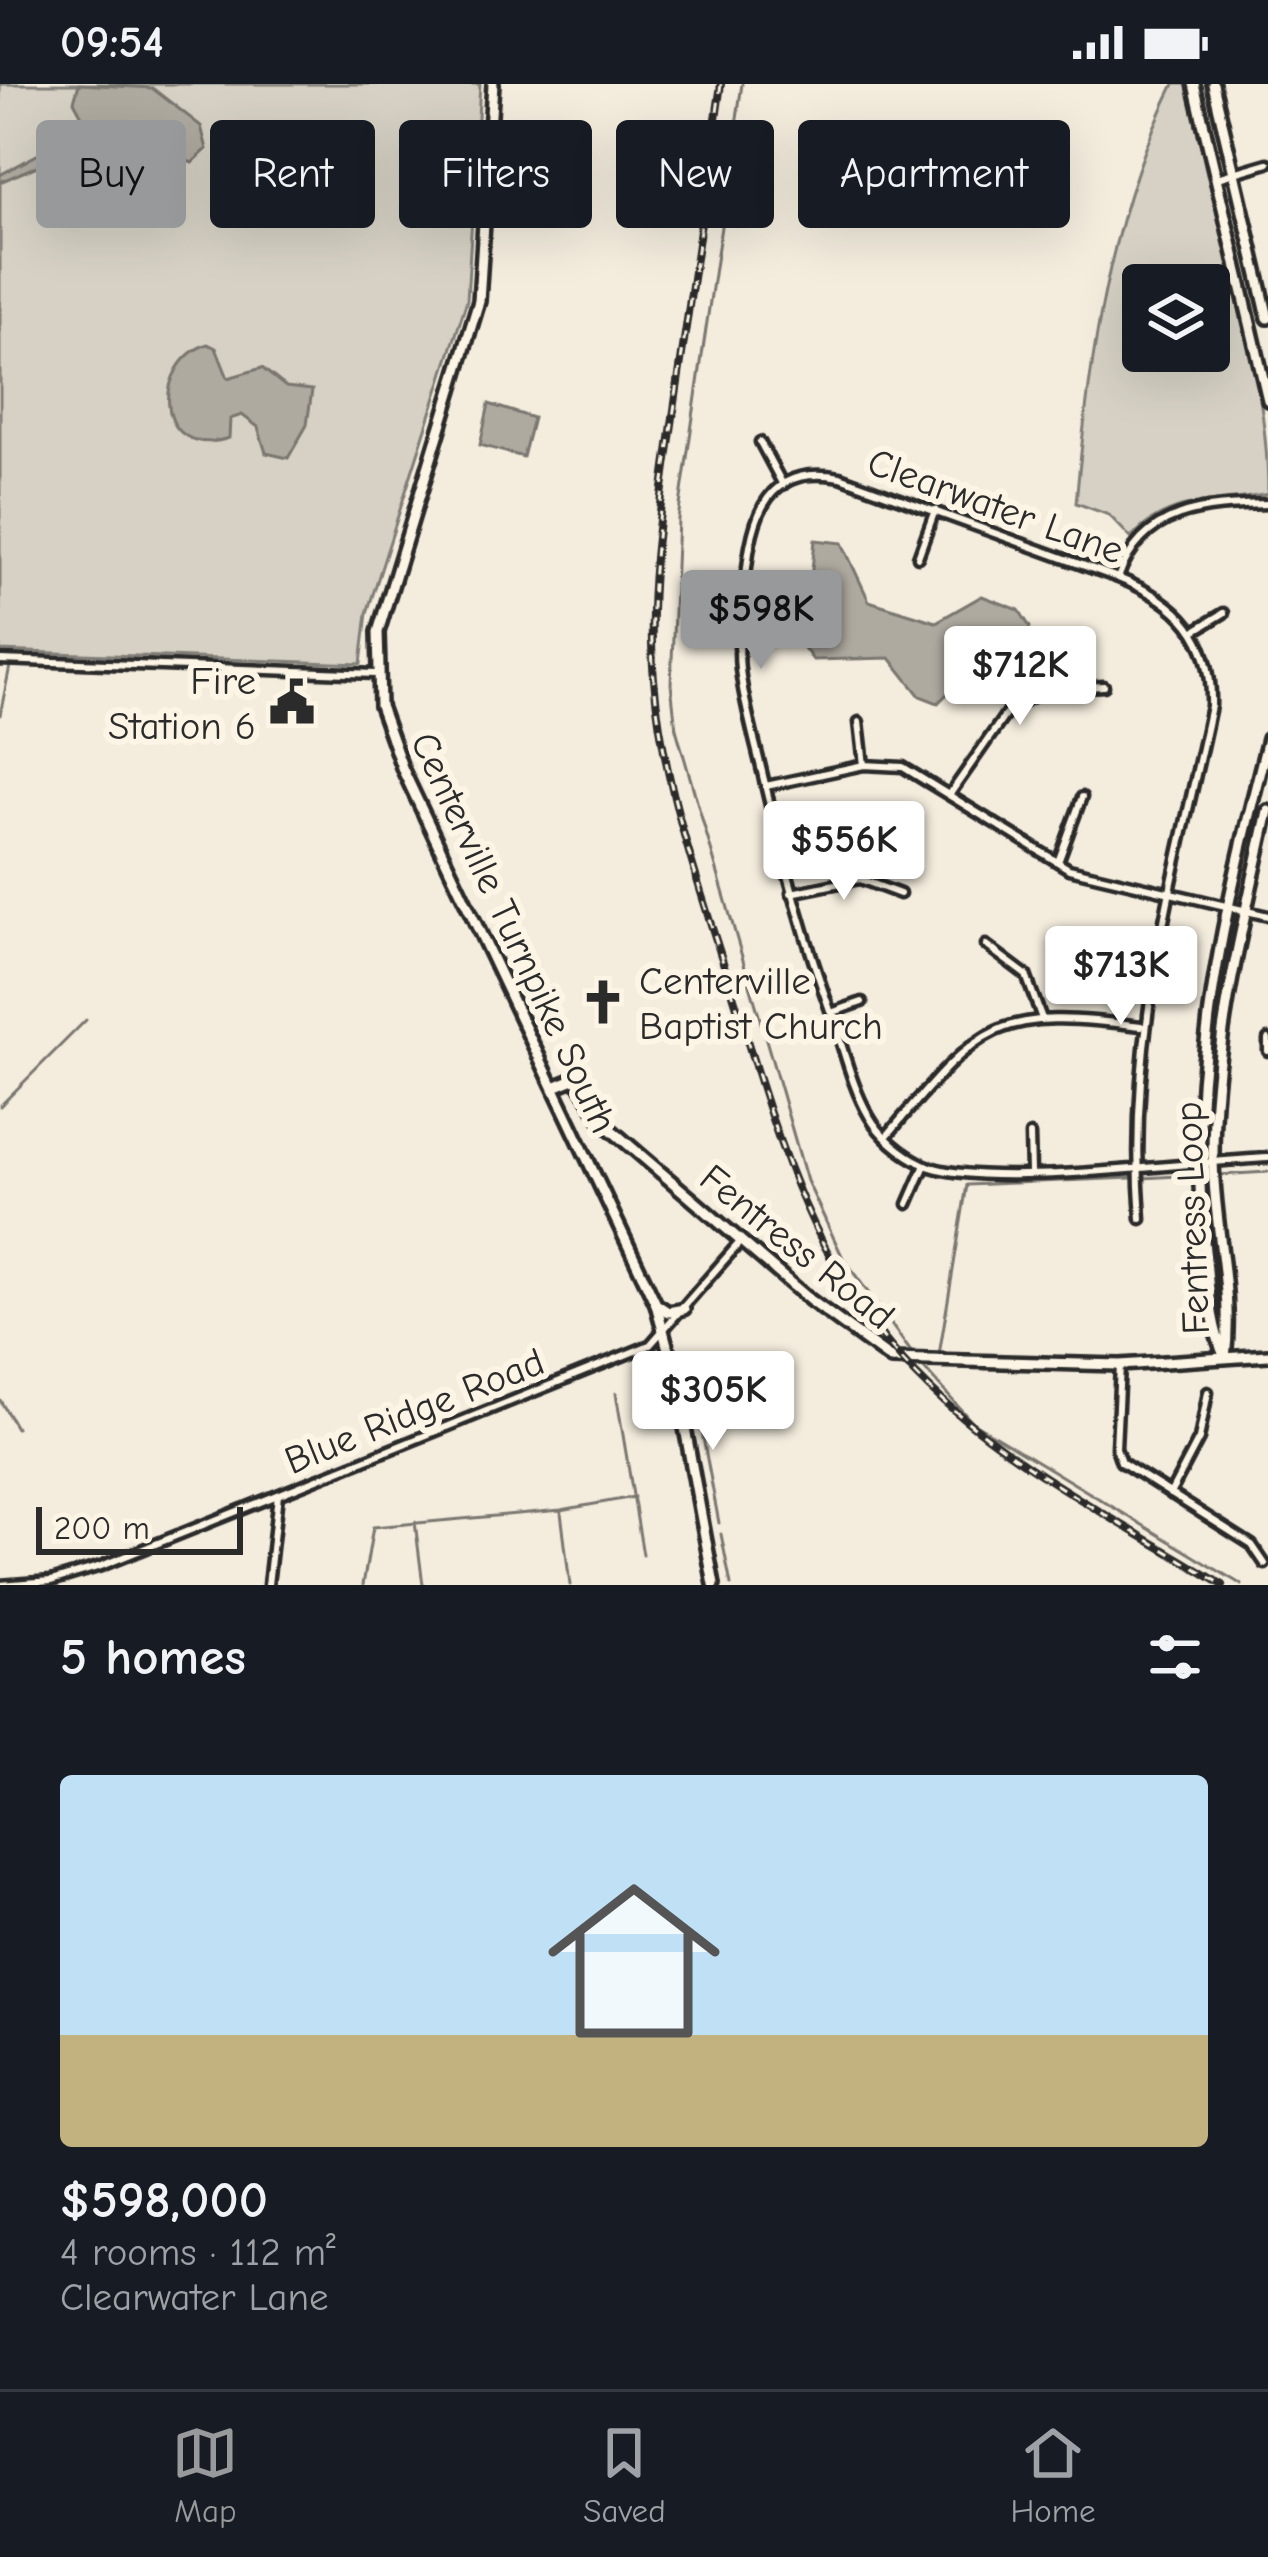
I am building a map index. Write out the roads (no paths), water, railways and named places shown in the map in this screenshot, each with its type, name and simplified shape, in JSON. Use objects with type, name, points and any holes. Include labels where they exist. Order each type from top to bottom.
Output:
[{"type":"street","name":"Centerville Turnpike South","points":[[493,84],[479,301],[388,593],[376,674],[394,748],[656,1304],[714,1585]]},
{"type":"street","points":[[1194,84],[1268,400]]},
{"type":"street","points":[[1213,84],[1268,317]]},
{"type":"street","points":[[1217,178],[1268,164]]},
{"type":"street","points":[[760,442],[783,485],[762,504],[750,531],[740,644],[743,690],[791,893],[866,1111],[886,1137],[925,1165],[970,1175],[1268,1158]]},
{"type":"street","name":"Clearwater Lane","points":[[783,485],[826,475],[935,511],[1162,598],[1196,630]]},
{"type":"street","points":[[1118,578],[1134,546],[1171,516],[1198,507],[1268,504]]},
{"type":"street","points":[[918,557],[935,511]]},
{"type":"street","points":[[1141,1219],[1136,1166],[1142,1026],[1210,706],[1209,669],[1196,630],[1224,613]]},
{"type":"street","points":[[0,660],[376,674]]},
{"type":"street","points":[[950,794],[1010,708],[1049,689],[1104,686]]},
{"type":"street","points":[[859,722],[864,765]]},
{"type":"street","name":"Fentress Loop","points":[[1225,1358],[1215,1334],[1197,1162],[1204,1025],[1268,739]]},
{"type":"street","points":[[766,786],[864,765],[903,767],[1058,862],[1170,895],[1268,916]]},
{"type":"street","points":[[1058,862],[1082,797]]},
{"type":"street","name":"Fentress Loop","points":[[1225,1358],[1230,1326],[1213,1160],[1219,1053],[1268,811]]},
{"type":"street","points":[[791,893],[860,878],[900,894]]},
{"type":"street","points":[[986,945],[1026,975],[1041,1016]]},
{"type":"street","points":[[831,1012],[862,1001]]},
{"type":"street","points":[[886,1137],[959,1054],[1001,1027],[1041,1016],[1142,1026]]},
{"type":"street","points":[[1268,1039],[1268,1051]]},
{"type":"street","name":"Fentress Road","points":[[554,1088],[576,1078],[602,1122],[740,1242],[895,1360],[1120,1365],[1268,1355]]},
{"type":"street","points":[[1030,1135],[1031,1172]]},
{"type":"street","points":[[908,1204],[925,1165]]},
{"type":"street","name":"Blue Ridge Road","points":[[0,1585],[72,1576],[650,1345],[740,1242]]},
{"type":"street","points":[[656,1304],[668,1312],[684,1309]]},
{"type":"street","points":[[1120,1365],[1118,1455],[1126,1467],[1252,1545],[1265,1564]]},
{"type":"street","points":[[1170,1494],[1199,1439],[1208,1393]]},
{"type":"street","points":[[268,1585],[278,1495]]},
{"type":"waterway","points":[[742,84],[678,519],[671,684],[676,729],[807,1181],[843,1258],[914,1356]]},
{"type":"waterway","points":[[0,666],[10,666],[0,715]]},
{"type":"waterway","points":[[0,1106],[86,1020]]},
{"type":"waterway","points":[[1218,1175],[1268,1172]]},
{"type":"waterway","points":[[1143,1178],[1194,1175]]},
{"type":"waterway","points":[[939,1355],[967,1185],[1132,1178]]},
{"type":"waterway","points":[[687,1354],[689,1367]]},
{"type":"waterway","points":[[921,1365],[972,1422],[1242,1585]]},
{"type":"waterway","points":[[692,1379],[719,1523]]},
{"type":"waterway","points":[[616,1393],[643,1555]]},
{"type":"waterway","points":[[0,1400],[16,1428]]},
{"type":"waterway","points":[[363,1585],[373,1527],[561,1510],[634,1497]]},
{"type":"waterway","points":[[561,1512],[570,1585]]},
{"type":"waterway","points":[[415,1522],[423,1585]]},
{"type":"waterway","points":[[721,1534],[731,1585]]},
{"type":"railway","points":[[721,84],[660,514],[652,646],[659,724],[678,812],[772,1119],[825,1246],[847,1286],[904,1362],[1014,1457],[1223,1585]]},
{"type":"place","name":"Fire Station 6","points":[[292,702]]},
{"type":"place","name":"Centerville Baptist Church","points":[[603,1002]]}]
